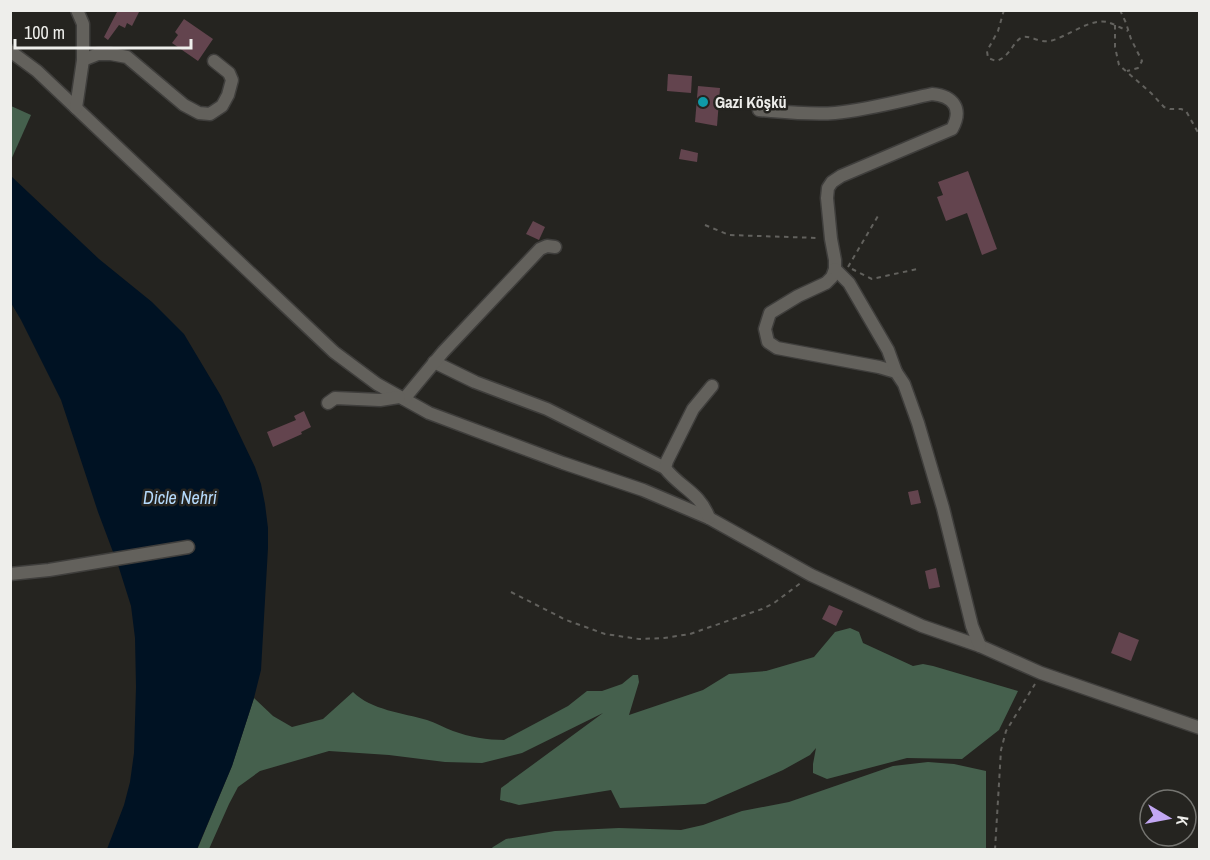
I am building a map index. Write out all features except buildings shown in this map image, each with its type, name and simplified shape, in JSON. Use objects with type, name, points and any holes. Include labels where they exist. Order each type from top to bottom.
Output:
[{"type":"street","points":[[76,108],[83,60],[82,24],[77,10]]},
{"type":"street","points":[[10,51],[37,71],[334,352],[376,384],[429,413],[562,463],[643,490],[709,518],[811,575],[922,626],[980,646],[1041,673],[1200,728]]},
{"type":"street","points":[[83,60],[98,54],[127,57],[184,105],[199,113],[210,114],[222,106],[232,80],[229,73],[214,61]]},
{"type":"street","points":[[759,110],[835,113],[865,109],[932,94],[949,98],[954,103],[957,113],[952,129],[841,176],[832,182],[828,188],[827,198],[835,260],[832,277],[826,283],[770,313],[765,329],[768,342],[777,348],[896,372]]},
{"type":"street","points":[[328,403],[336,398],[380,400],[402,398],[540,249],[547,246],[555,247]]},
{"type":"street","points":[[835,269],[849,283],[888,350],[896,372],[904,384],[943,508],[972,626],[980,646]]},
{"type":"street","points":[[435,362],[475,382],[547,409],[665,468],[699,500],[705,507],[709,518]]},
{"type":"street","points":[[665,468],[693,409],[712,386]]},
{"type":"street","points":[[10,574],[49,570],[188,547]]},
{"type":"path","points":[[1004,10],[998,31],[987,51],[988,58],[996,61],[1005,57],[1022,38],[1049,41],[1105,21],[1128,31]]},
{"type":"path","points":[[1120,10],[1142,61],[1138,68],[1126,71]]},
{"type":"path","points":[[1115,25],[1116,56],[1119,64],[1164,107],[1186,111],[1200,136]]},
{"type":"path","points":[[848,267],[878,216]]},
{"type":"path","points":[[705,225],[729,235],[831,239]]},
{"type":"path","points":[[835,269],[848,267],[872,279],[917,269]]},
{"type":"path","points":[[512,592],[566,620],[605,634],[639,639],[664,638],[690,634],[762,609],[774,603],[811,575]]},
{"type":"path","points":[[995,849],[1001,750],[1006,731],[1041,673]]},
{"type":"green space","points":[[11,106],[31,115],[11,160]]},
{"type":"green space","points":[[850,628],[859,632],[863,643],[913,666],[923,664],[933,666],[1018,691],[999,730],[962,759],[907,758],[827,779],[813,773],[816,748],[810,755],[783,770],[705,804],[620,808],[611,790],[519,805],[500,800],[501,788],[603,713],[522,753],[482,763],[445,762],[329,751],[260,771],[238,787],[209,849],[197,850],[232,766],[254,698],[273,716],[292,727],[323,719],[353,692],[378,707],[427,720],[459,733],[478,738],[504,740],[568,706],[587,691],[602,691],[622,684],[633,675],[638,675],[639,682],[629,715],[703,690],[729,674],[766,671],[814,657],[835,632]]},
{"type":"green space","points":[[928,762],[954,764],[986,771],[986,849],[491,849],[506,839],[555,831],[619,828],[681,830],[742,811],[789,802],[893,766]]},
{"type":"water","name":"Dicle Nehri","points":[[11,176],[99,259],[152,302],[184,334],[221,396],[261,484],[268,528],[268,548],[261,670],[232,766],[197,849],[107,849],[124,805],[134,753],[135,638],[131,606],[61,400],[11,303]]},
{"type":"place","name":"Gazi Köşkü","points":[[703,102]]}]
